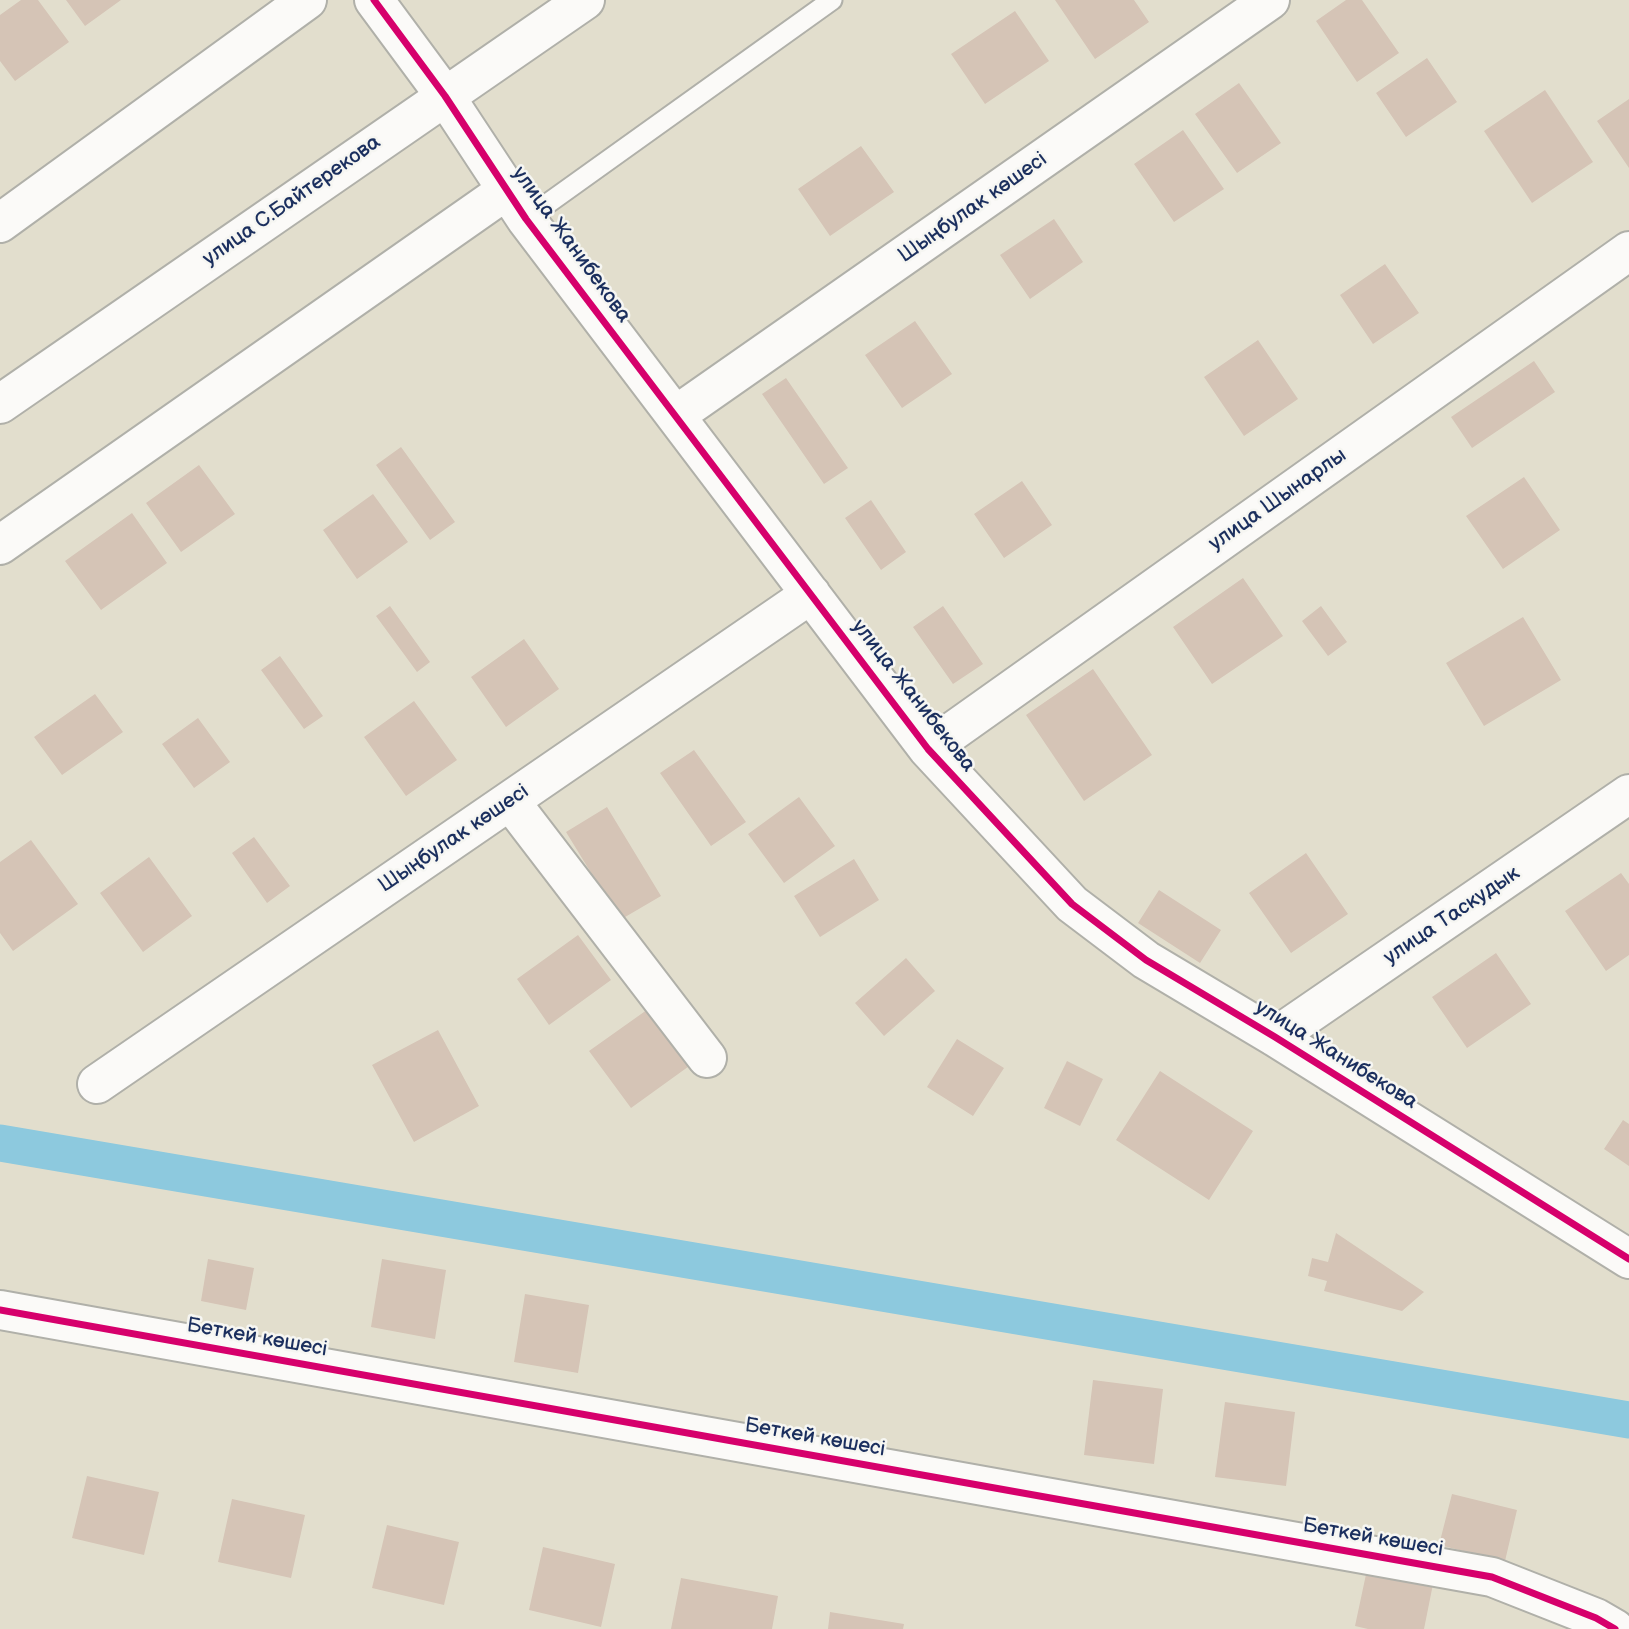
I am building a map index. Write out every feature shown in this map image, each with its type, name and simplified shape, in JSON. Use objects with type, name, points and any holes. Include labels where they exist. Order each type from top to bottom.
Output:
[{"type":"street","points":[[0,223],[307,0]]},
{"type":"street","name":"улица Жанибекова","points":[[374,0],[445,96],[516,205],[928,749],[1072,904],[1146,960],[1275,1037],[1629,1259]]},
{"type":"street","name":"улица С.Байтерекова","points":[[0,404],[585,0]]},
{"type":"street","name":"Шыңбулак көшесі","points":[[676,415],[1270,0]]},
{"type":"street","points":[[0,545],[516,205]]},
{"type":"street","name":"улица Шынарлы","points":[[928,749],[1629,251]]},
{"type":"street","name":"Шыңбулак көшесі","points":[[97,1084],[811,594]]},
{"type":"street","name":"улица Таскудык","points":[[1275,1037],[1629,794]]},
{"type":"street","points":[[510,801],[707,1058]]},
{"type":"street","name":"Беткей көшесі","points":[[0,1310],[1492,1577],[1596,1618],[1615,1629]]},
{"type":"lane","points":[[516,205],[831,0]]},
{"type":"building","points":[[21,0],[38,0],[69,42],[15,81],[0,61],[0,15]]},
{"type":"building","points":[[66,0],[121,0],[85,26]]},
{"type":"building","points":[[1055,0],[1134,0],[1149,22],[1095,59]]},
{"type":"building","points":[[1346,0],[1362,0],[1399,53],[1357,82],[1316,21]]},
{"type":"building","points":[[1015,11],[1049,61],[985,104],[951,54]]},
{"type":"building","points":[[1427,58],[1457,102],[1406,137],[1376,93]]},
{"type":"building","points":[[1239,83],[1281,143],[1237,173],[1195,114]]},
{"type":"building","points":[[1545,90],[1593,162],[1532,203],[1484,131]]},
{"type":"building","points":[[1629,99],[1629,168],[1597,121]]},
{"type":"building","points":[[1183,130],[1224,189],[1174,222],[1134,164]]},
{"type":"building","points":[[861,146],[894,192],[830,236],[798,189]]},
{"type":"building","points":[[1054,219],[1083,262],[1030,299],[1000,255]]},
{"type":"building","points":[[1385,264],[1419,313],[1373,344],[1340,295]]},
{"type":"building","points":[[915,321],[952,374],[902,408],[865,355]]},
{"type":"building","points":[[1258,340],[1298,399],[1244,436],[1204,377]]},
{"type":"building","points":[[1534,361],[1555,392],[1472,448],[1451,417]]},
{"type":"building","points":[[786,378],[848,468],[824,484],[762,394]]},
{"type":"building","points":[[401,447],[455,522],[430,540],[376,465]]},
{"type":"building","points":[[199,465],[235,514],[181,552],[146,503]]},
{"type":"building","points":[[1524,477],[1560,530],[1503,569],[1466,516]]},
{"type":"building","points":[[1022,481],[1052,525],[1004,558],[974,514]]},
{"type":"building","points":[[373,494],[408,542],[357,579],[323,530]]},
{"type":"building","points":[[871,500],[906,552],[881,570],[845,518]]},
{"type":"building","points":[[132,513],[167,563],[101,610],[65,561]]},
{"type":"building","points":[[1243,578],[1283,636],[1212,684],[1173,627]]},
{"type":"building","points":[[390,606],[430,662],[417,672],[376,616]]},
{"type":"building","points":[[943,606],[983,664],[953,684],[913,627]]},
{"type":"building","points":[[1321,606],[1347,642],[1328,656],[1302,621]]},
{"type":"building","points":[[1523,617],[1561,680],[1484,726],[1446,663]]},
{"type":"building","points":[[524,639],[559,689],[506,727],[471,677]]},
{"type":"building","points":[[280,656],[323,716],[304,729],[261,670]]},
{"type":"building","points":[[1093,669],[1152,755],[1084,801],[1026,715]]},
{"type":"building","points":[[95,694],[123,732],[62,775],[34,737]]},
{"type":"building","points":[[414,701],[457,760],[406,796],[364,737]]},
{"type":"building","points":[[198,718],[230,762],[194,788],[162,744]]},
{"type":"building","points":[[694,750],[746,822],[711,846],[660,773]]},
{"type":"building","points":[[799,797],[835,846],[784,883],[748,834]]},
{"type":"building","points":[[607,807],[661,896],[620,920],[566,832]]},
{"type":"building","points":[[254,837],[290,886],[267,903],[232,853]]},
{"type":"building","points":[[31,840],[78,904],[13,951],[0,933],[0,862]]},
{"type":"building","points":[[1306,853],[1348,914],[1291,953],[1249,893]]},
{"type":"building","points":[[149,857],[192,916],[143,952],[100,893]]},
{"type":"building","points":[[854,859],[879,900],[820,937],[794,896]]},
{"type":"building","points":[[1621,873],[1629,884],[1629,955],[1606,971],[1565,911]]},
{"type":"building","points":[[1159,890],[1221,930],[1200,963],[1138,923]]},
{"type":"building","points":[[578,935],[611,980],[549,1025],[517,979]]},
{"type":"building","points":[[1496,953],[1531,1004],[1467,1048],[1432,997]]},
{"type":"building","points":[[906,958],[935,991],[884,1036],[855,1003]]},
{"type":"building","points":[[651,1007],[692,1064],[631,1108],[589,1051]]},
{"type":"building","points":[[438,1030],[479,1106],[414,1142],[372,1065]]},
{"type":"building","points":[[957,1039],[1004,1068],[973,1116],[927,1087]]},
{"type":"building","points":[[1067,1061],[1103,1079],[1080,1126],[1044,1108]]},
{"type":"building","points":[[1160,1071],[1253,1131],[1209,1200],[1116,1140]]},
{"type":"building","points":[[1623,1120],[1629,1124],[1629,1166],[1604,1149]]},
{"type":"building","points":[[1336,1233],[1424,1292],[1402,1311],[1324,1291],[1327,1281],[1308,1276],[1312,1258],[1328,1262]]},
{"type":"building","points":[[208,1259],[254,1268],[246,1310],[201,1301]]},
{"type":"building","points":[[382,1259],[446,1270],[435,1339],[371,1327]]},
{"type":"building","points":[[525,1294],[589,1305],[578,1373],[514,1362]]},
{"type":"building","points":[[1093,1380],[1163,1389],[1154,1464],[1084,1455]]},
{"type":"building","points":[[1225,1402],[1295,1412],[1286,1486],[1215,1477]]},
{"type":"building","points":[[87,1476],[159,1492],[144,1555],[72,1538]]},
{"type":"building","points":[[1452,1494],[1517,1510],[1505,1561],[1439,1545]]},
{"type":"building","points":[[232,1499],[305,1515],[291,1578],[218,1562]]},
{"type":"building","points":[[387,1525],[459,1542],[444,1605],[372,1588]]},
{"type":"building","points":[[543,1547],[615,1564],[601,1627],[529,1610]]},
{"type":"building","points":[[1368,1565],[1434,1579],[1424,1629],[1368,1629],[1355,1626]]},
{"type":"building","points":[[681,1578],[778,1596],[772,1629],[671,1629]]},
{"type":"building","points":[[830,1612],[904,1624],[903,1629],[828,1629]]},
{"type":"waterway","points":[[0,1143],[1629,1420]]},
{"type":"cycle path","points":[[374,0],[445,96],[526,219],[928,749],[1072,904],[1146,960],[1275,1037],[1629,1259]]},
{"type":"cycle path","points":[[0,1310],[1492,1577],[1596,1618],[1615,1629]]}]
